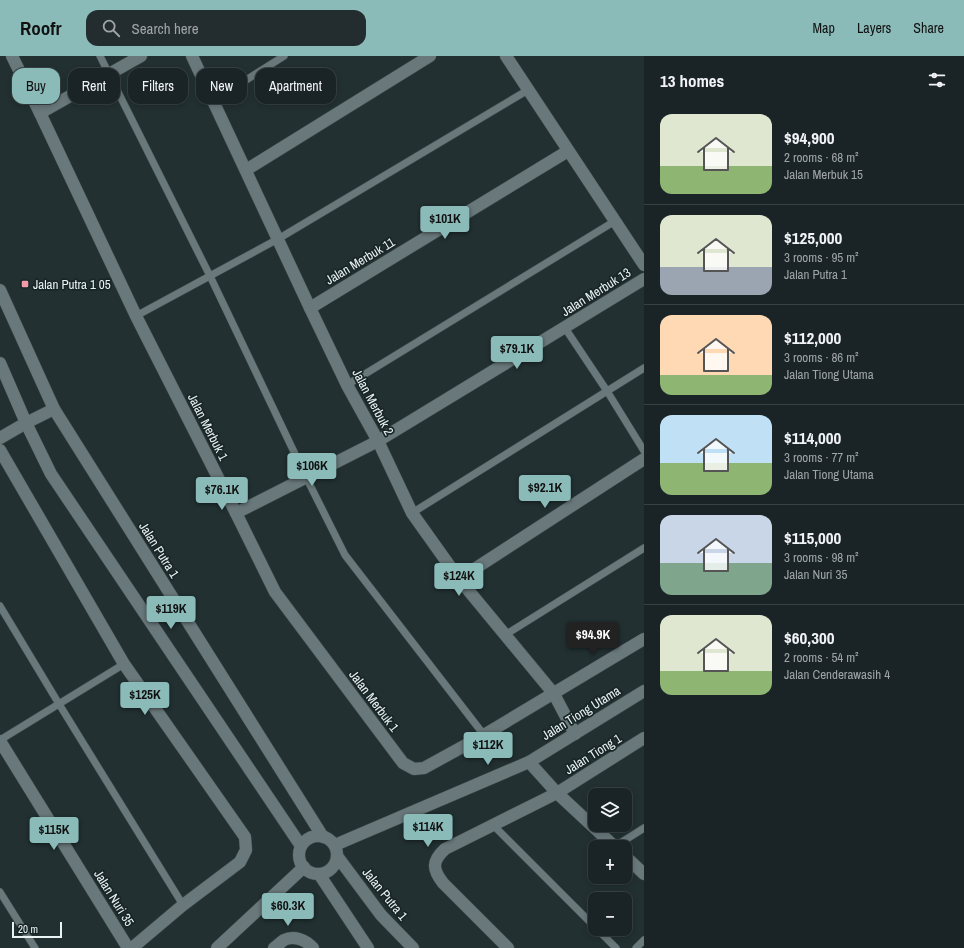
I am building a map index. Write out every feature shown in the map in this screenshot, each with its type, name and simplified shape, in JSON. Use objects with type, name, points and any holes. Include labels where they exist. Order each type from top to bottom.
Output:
[{"type":"street","name":"Jalan Merbuk 1","points":[[12,56],[136,316],[275,592],[403,763],[414,769],[424,768],[554,694],[644,639]]},
{"type":"street","points":[[120,68],[141,56]]},
{"type":"street","name":"Jalan Merbuk 2","points":[[192,56],[198,68]]},
{"type":"street","points":[[246,170],[430,56]]},
{"type":"street","points":[[506,56],[644,265]]},
{"type":"street","points":[[40,113],[68,97]]},
{"type":"street","name":"Jalan Merbuk 2","points":[[214,104],[347,385],[378,440],[412,513],[459,579],[554,694],[575,734]]},
{"type":"street","name":"Jalan Merbuk 11","points":[[310,308],[568,151]]},
{"type":"street","name":"Jalan Merbuk 13","points":[[236,512],[378,440],[644,279]]},
{"type":"street","name":"Jalan Putra 1","points":[[0,290],[54,409],[323,837]]},
{"type":"street","points":[[0,363],[26,423],[51,474],[301,846]]},
{"type":"street","points":[[0,438],[54,409]]},
{"type":"street","points":[[0,450],[124,664],[245,837],[246,850],[240,862],[183,905],[132,948]]},
{"type":"street","points":[[459,579],[644,459]]},
{"type":"street","name":"Jalan Tiong Utama","points":[[336,850],[529,762],[644,691]]},
{"type":"street","name":"Jalan Tiong 1","points":[[508,948],[437,876],[435,864],[438,855],[445,848],[557,793],[644,738]]},
{"type":"street","name":"Jalan Nuri 35","points":[[0,741],[128,948]]},
{"type":"street","points":[[529,762],[557,793],[607,840]]},
{"type":"street","points":[[315,836],[328,838],[336,850],[334,865],[328,872],[313,874],[308,871],[300,861],[299,854],[301,846],[307,840],[315,836]]},
{"type":"street","name":"Jalan Putra 1","points":[[336,850],[381,915],[414,948]]},
{"type":"street","points":[[632,863],[644,874]]},
{"type":"street","points":[[218,948],[304,867]]},
{"type":"street","points":[[319,874],[368,948]]},
{"type":"street","points":[[274,948],[285,940],[296,938],[310,945]]},
{"type":"lane","points":[[100,56],[107,68]]},
{"type":"lane","points":[[247,79],[284,56]]},
{"type":"lane","points":[[136,316],[278,239],[528,90]]},
{"type":"lane","points":[[120,94],[345,555],[484,735]]},
{"type":"lane","points":[[347,385],[615,221]]},
{"type":"lane","points":[[565,328],[608,391],[644,451]]},
{"type":"lane","points":[[412,513],[644,368]]},
{"type":"lane","points":[[505,635],[644,548]]},
{"type":"lane","points":[[0,606],[183,905]]},
{"type":"lane","points":[[0,741],[124,664]]},
{"type":"lane","points":[[493,825],[588,920]]},
{"type":"lane","points":[[626,840],[644,828]]},
{"type":"lane","points":[[0,892],[35,948]]},
{"type":"lane","points":[[604,936],[616,948]]},
{"type":"lane","points":[[636,948],[644,940]]},
{"type":"place","name":"Jalan Putra 1 05","points":[[25,284]]}]
